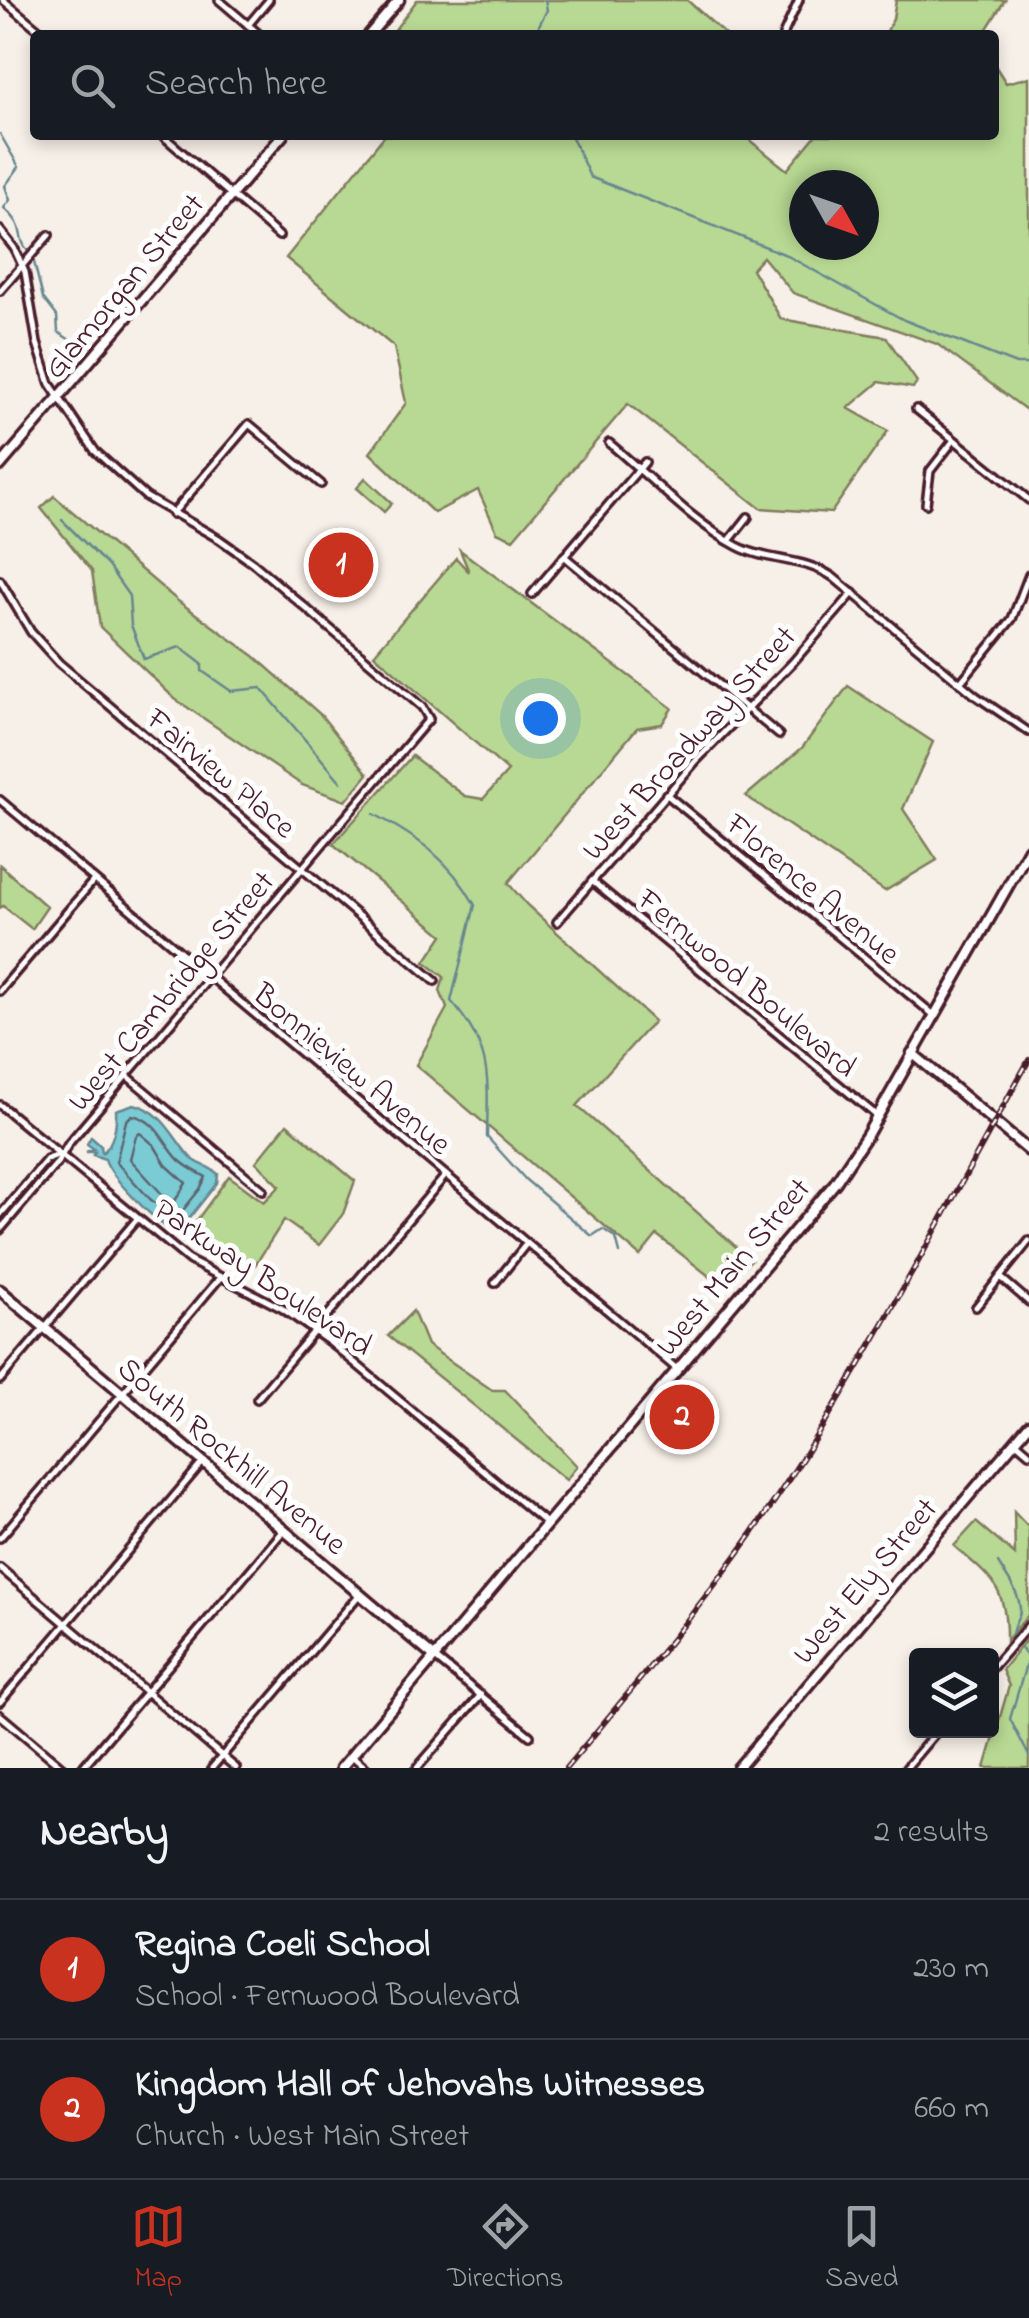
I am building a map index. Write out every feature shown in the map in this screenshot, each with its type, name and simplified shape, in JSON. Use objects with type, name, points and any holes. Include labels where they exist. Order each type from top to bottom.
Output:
[{"type":"street","points":[[4,0],[38,30]]},
{"type":"street","points":[[218,0],[254,30]]},
{"type":"street","points":[[248,25],[269,0]]},
{"type":"street","points":[[373,30],[399,0]]},
{"type":"street","points":[[785,30],[799,0]]},
{"type":"street","points":[[168,140],[279,236]]},
{"type":"street","name":"Glamorgan Street","points":[[0,466],[279,140]]},
{"type":"street","points":[[0,230],[22,265],[41,359],[58,398],[107,464],[146,497],[172,514],[249,424],[321,484]]},
{"type":"street","points":[[0,291],[49,234]]},
{"type":"street","points":[[916,410],[1029,500]]},
{"type":"street","points":[[926,504],[930,471],[954,440]]},
{"type":"street","points":[[608,443],[729,541],[757,554],[814,566],[853,593],[960,683],[1029,732]]},
{"type":"street","points":[[532,594],[645,462]]},
{"type":"street","name":"West Cambridge Street","points":[[0,1230],[427,722],[422,708],[253,563],[172,514]]},
{"type":"street","points":[[729,541],[748,517]]},
{"type":"street","points":[[564,556],[779,735]]},
{"type":"street","points":[[960,683],[1012,618],[1029,575]]},
{"type":"street","name":"Fairview Place","points":[[0,580],[47,653],[436,981]]},
{"type":"street","name":"West Broadway Street","points":[[557,922],[666,794],[793,662],[853,593]]},
{"type":"street","name":"Florence Avenue","points":[[666,794],[934,1015]]},
{"type":"street","name":"Bonnieview Avenue","points":[[0,800],[678,1370]]},
{"type":"street","name":"West Main Street","points":[[340,1768],[828,1192],[877,1116],[1029,849]]},
{"type":"street","points":[[0,991],[94,880]]},
{"type":"street","name":"Fernwood Boulevard","points":[[592,881],[877,1116]]},
{"type":"street","points":[[912,1053],[1029,1151]]},
{"type":"street","points":[[126,1076],[263,1190]]},
{"type":"street","name":"Parkway Boulevard","points":[[0,1106],[190,1261],[316,1331],[547,1524]]},
{"type":"street","name":"West Cambridge Street","points":[[0,1215],[47,1160],[60,1154]]},
{"type":"street","points":[[256,1399],[446,1175]]},
{"type":"street","points":[[0,1380],[137,1219]]},
{"type":"street","points":[[976,1307],[1029,1242]]},
{"type":"street","points":[[495,1283],[527,1243]]},
{"type":"street","points":[[1000,1277],[1029,1302]]},
{"type":"street","points":[[0,1538],[219,1278]]},
{"type":"street","name":"South Rockhill Avenue","points":[[0,1290],[434,1657]]},
{"type":"street","name":"West Ely Street","points":[[738,1768],[1029,1425]]},
{"type":"street","points":[[1015,1441],[1029,1453]]},
{"type":"street","points":[[0,1702],[203,1462]]},
{"type":"street","points":[[82,1768],[284,1530]]},
{"type":"street","points":[[0,1568],[236,1768]]},
{"type":"street","points":[[212,1768],[360,1594]]},
{"type":"street","points":[[999,1660],[1029,1625]]},
{"type":"street","points":[[434,1657],[530,1736]]},
{"type":"street","points":[[417,1768],[481,1695]]},
{"type":"street","points":[[0,1715],[63,1768]]},
{"type":"street","points":[[906,1768],[931,1738]]},
{"type":"street","points":[[351,1755],[366,1768]]},
{"type":"green space","points":[[417,0],[687,0],[720,30],[395,30]]},
{"type":"green space","points":[[896,0],[1005,0],[986,30],[888,30]]},
{"type":"green space","points":[[999,72],[1006,83],[1029,77],[1029,412],[937,344],[793,293],[763,257],[752,269],[781,319],[886,337],[917,382],[913,388],[879,382],[848,408],[888,431],[831,513],[760,508],[628,404],[513,539],[497,532],[478,490],[434,513],[370,453],[406,403],[394,347],[286,258],[381,140],[749,140],[787,170],[812,140],[999,140]]},
{"type":"green space","points":[[365,478],[392,503],[384,512],[357,488]]},
{"type":"green space","points":[[54,496],[178,601],[254,656],[321,715],[368,774],[346,801],[302,785],[175,699],[100,627],[92,571],[41,508]]},
{"type":"green space","points":[[460,550],[672,708],[662,724],[637,728],[508,883],[654,1021],[577,1106],[751,1260],[723,1287],[657,1235],[640,1256],[416,1065],[447,1008],[440,991],[444,977],[425,962],[443,935],[333,844],[412,756],[465,796],[483,799],[508,771],[374,654],[456,558],[469,572]]},
{"type":"green space","points":[[848,686],[933,742],[903,809],[937,860],[885,891],[746,796],[802,748]]},
{"type":"green space","points":[[0,865],[47,907],[32,929],[3,906],[0,908]]},
{"type":"green space","points":[[287,1124],[355,1181],[343,1214],[319,1245],[284,1220],[250,1273],[189,1231],[229,1176],[264,1202],[280,1186],[256,1162]]},
{"type":"green space","points":[[413,1311],[427,1345],[492,1390],[505,1390],[577,1466],[566,1480],[388,1336]]},
{"type":"green space","points":[[1014,1512],[1029,1528],[1029,1614],[1006,1641],[1004,1608],[995,1586],[954,1546],[976,1522],[1015,1555]]},
{"type":"green space","points":[[1029,1636],[1029,1768],[985,1768],[994,1738],[999,1738],[999,1720],[1009,1686],[1002,1670]]},
{"type":"water","points":[[134,1104],[159,1117],[190,1157],[218,1174],[217,1183],[179,1231],[171,1231],[144,1208],[115,1177],[105,1159],[93,1155],[95,1152],[86,1152],[94,1149],[87,1144],[91,1137],[101,1146],[102,1153],[106,1149],[114,1133],[116,1110]]},
{"type":"waterway","points":[[537,30],[547,10],[545,0]]},
{"type":"waterway","points":[[0,134],[19,167],[5,186],[10,200],[4,208],[19,226],[27,250]]},
{"type":"waterway","points":[[573,140],[590,177],[784,254],[904,320],[1016,364],[1029,364]]},
{"type":"waterway","points":[[34,262],[43,298],[57,316],[58,332],[73,342],[74,371]]},
{"type":"waterway","points":[[62,520],[108,566],[129,596],[131,625],[144,659],[180,647],[202,664],[202,671],[231,691],[261,688],[341,782]]},
{"type":"waterway","points":[[374,814],[432,852],[455,875],[475,905],[451,1001],[474,1034],[485,1064],[487,1137],[526,1180],[592,1236],[603,1229],[616,1238],[620,1253]]},
{"type":"waterway","points":[[998,1563],[1020,1605],[1012,1636]]},
{"type":"waterway","points":[[1021,1648],[1028,1658],[1010,1719],[1029,1756]]},
{"type":"railway","points":[[566,1768],[716,1583],[799,1463],[901,1292],[1029,1060]]},
{"type":"place","name":"Regina Coeli School","points":[[341,565]]},
{"type":"place","name":"Kingdom Hall of Jehovahs Witnesses","points":[[682,1417]]}]
